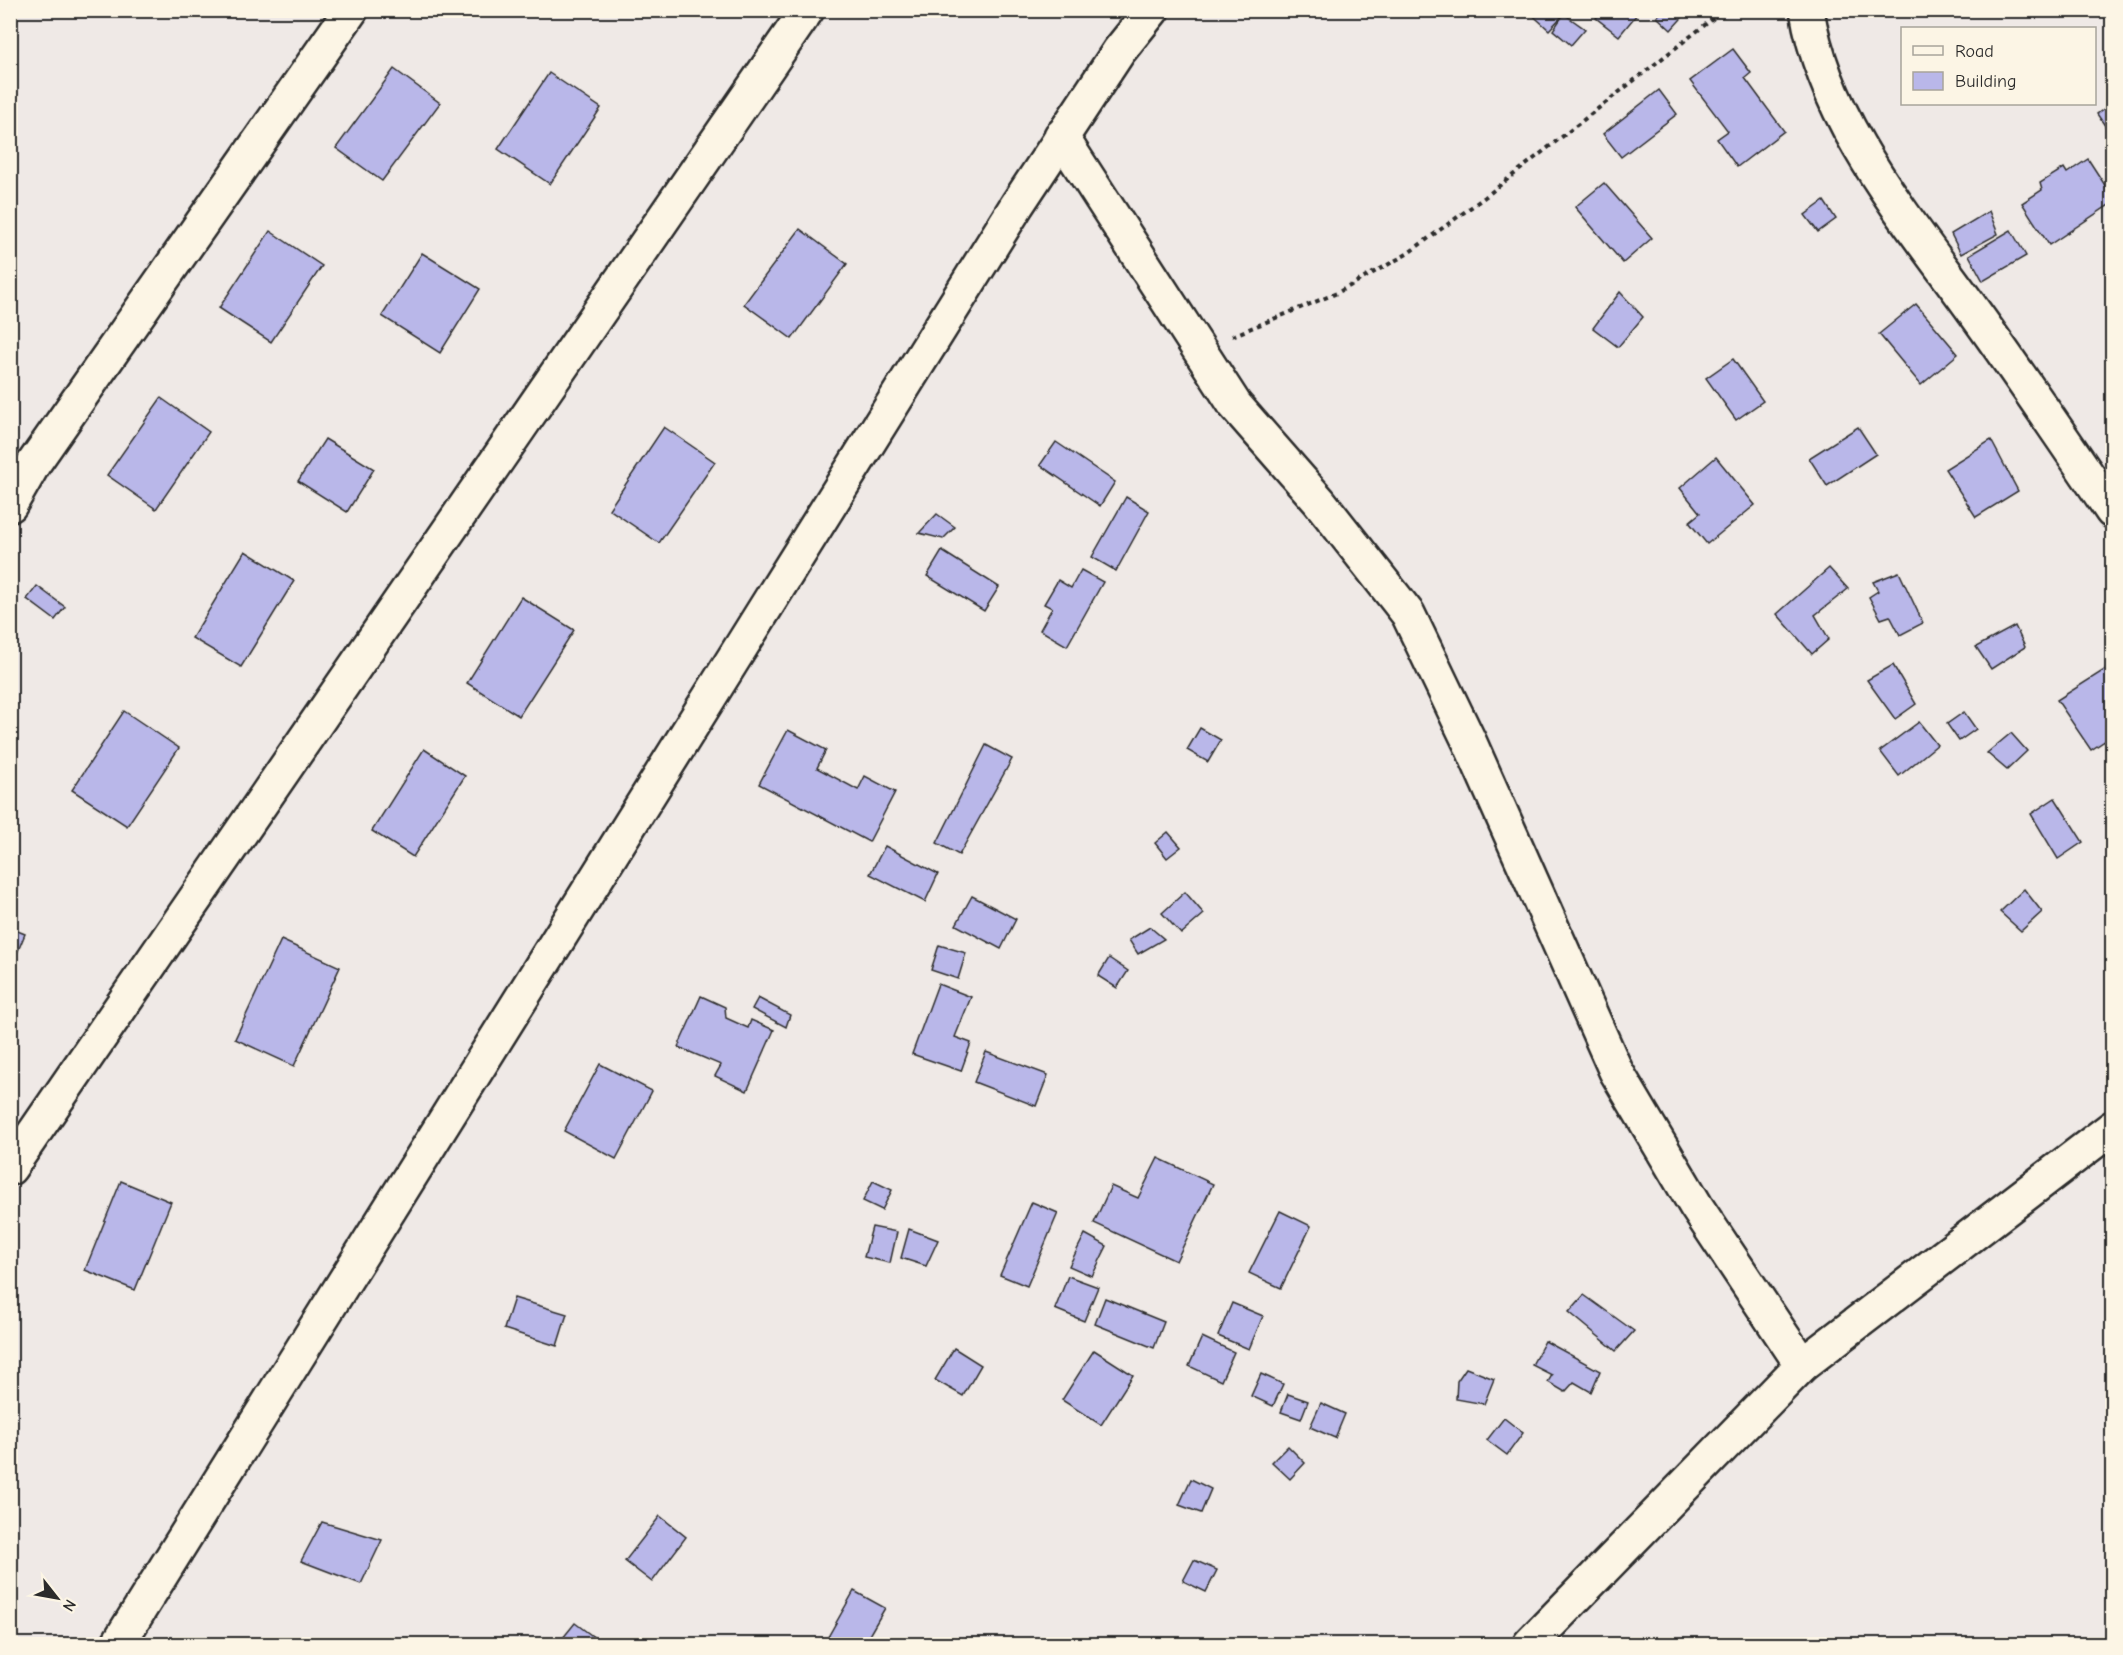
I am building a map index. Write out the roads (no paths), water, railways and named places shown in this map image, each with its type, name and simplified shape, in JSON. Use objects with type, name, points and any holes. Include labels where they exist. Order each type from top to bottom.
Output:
[{"type":"street","points":[[10,505],[34,463],[351,10]]},
{"type":"street","points":[[10,1168],[807,10]]},
{"type":"street","points":[[118,1644],[1061,136],[1119,51],[1152,10]]},
{"type":"street","points":[[1807,10],[1812,42],[1838,103],[1875,175],[2112,511]]},
{"type":"street","points":[[1061,136],[1235,405],[1319,501],[1408,614],[1470,743],[1616,1071],[1696,1206],[1802,1365]]},
{"type":"street","points":[[1530,1644],[1802,1365],[2112,1128]]}]
